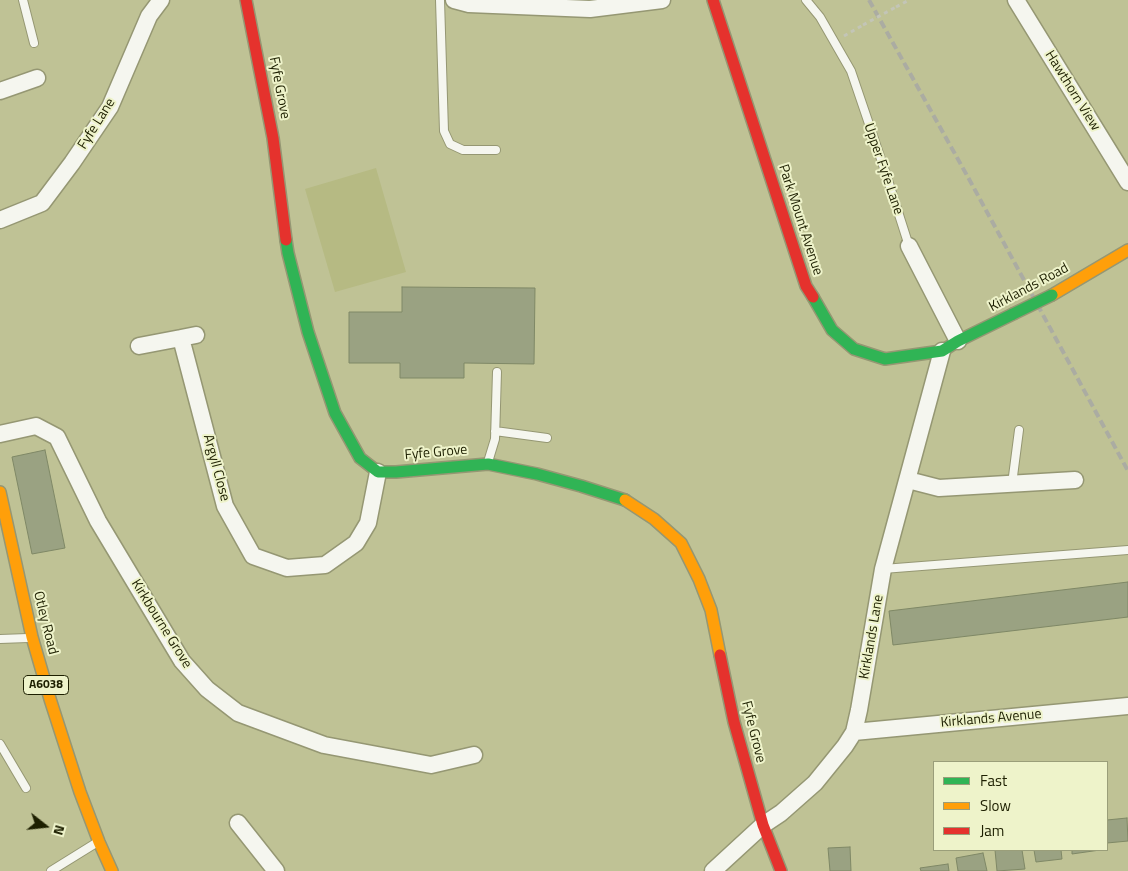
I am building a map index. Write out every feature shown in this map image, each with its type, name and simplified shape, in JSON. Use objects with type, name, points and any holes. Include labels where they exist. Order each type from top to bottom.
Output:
[{"type":"street","name":"Fyfe Lane","points":[[0,220],[42,202],[72,163],[110,107],[149,16],[162,0]]},
{"type":"street","name":"Fyfe Grove","points":[[246,0],[273,138],[288,253],[308,332],[335,413],[360,458],[378,472],[488,464],[537,474],[625,500],[654,519],[681,543],[712,610],[734,722],[763,825],[782,871]]},
{"type":"street","points":[[464,1],[590,8],[662,0]]},
{"type":"street","name":"Park Mount Avenue","points":[[713,0],[806,286],[832,330],[854,348],[885,359],[942,351]]},
{"type":"street","name":"Hawthorn View","points":[[1016,0],[1128,182]]},
{"type":"street","points":[[0,91],[37,78]]},
{"type":"street","name":"Upper Fyfe Lane","points":[[909,246],[958,341]]},
{"type":"street","name":"Kirklands Road","points":[[942,351],[958,341],[1052,295],[1128,250]]},
{"type":"street","name":"Argyll Close","points":[[139,346],[189,336],[225,506],[253,556],[287,568],[325,565],[356,543],[368,523],[378,472]]},
{"type":"street","name":"Kirklands Lane","points":[[713,871],[763,825],[781,813],[815,783],[854,732],[884,569],[942,351]]},
{"type":"street","name":"Kirkbourne Grove","points":[[0,434],[36,426],[57,437],[98,521],[182,661],[207,689],[238,713],[324,744],[431,765],[474,755]]},
{"type":"street","points":[[908,480],[939,488],[1075,480]]},
{"type":"street","name":"Otley Road","points":[[0,492],[3,523],[32,637],[65,747],[99,842],[112,871]]},
{"type":"street","name":"Kirklands Avenue","points":[[854,732],[1128,706]]},
{"type":"street","points":[[238,823],[276,871]]},
{"type":"lane","points":[[23,0],[34,43]]},
{"type":"lane","points":[[440,0],[444,131],[450,144],[463,150],[496,150]]},
{"type":"lane","name":"Upper Fyfe Lane","points":[[806,0],[820,17],[851,72],[909,246]]},
{"type":"lane","points":[[488,464],[496,431],[497,372]]},
{"type":"lane","points":[[1012,484],[1019,430]]},
{"type":"lane","points":[[496,431],[547,438]]},
{"type":"lane","points":[[884,569],[1128,550]]},
{"type":"lane","points":[[0,639],[32,637]]},
{"type":"lane","points":[[0,744],[26,788]]},
{"type":"lane","points":[[51,871],[99,842]]},
{"type":"path","points":[[834,42],[909,0]]},
{"type":"green space","points":[[376,168],[406,272],[335,292],[305,189]]},
{"type":"building","points":[[402,287],[535,288],[534,364],[464,363],[464,378],[400,378],[400,363],[349,363],[349,312],[402,312]]},
{"type":"building","points":[[45,450],[65,548],[32,554],[12,457]]},
{"type":"building","points":[[1128,582],[1128,617],[893,645],[889,611]]},
{"type":"building","points":[[1127,818],[1128,841],[1108,843],[1108,820]]},
{"type":"building","points":[[850,847],[851,871],[830,871],[828,848]]},
{"type":"building","points":[[995,851],[1022,851],[1025,869],[997,871]]},
{"type":"building","points":[[1034,851],[1061,851],[1062,859],[1036,862]]},
{"type":"building","points":[[1072,851],[1093,851],[1072,854]]},
{"type":"building","points":[[983,853],[987,871],[958,871],[956,858]]},
{"type":"building","points":[[948,864],[949,871],[921,871],[920,868]]},
{"type":"railway","points":[[869,0],[1128,471]]},
{"type":"traffic: fast","points":[[286,240],[308,332],[335,413],[360,458],[378,472],[488,464],[537,474],[625,500]]},
{"type":"traffic: fast","points":[[1013,314],[1052,295]]},
{"type":"traffic: fast","points":[[813,297],[832,330],[854,349],[885,359],[942,351],[1013,314]]},
{"type":"traffic: slow","points":[[1052,295],[1128,250]]},
{"type":"traffic: slow","points":[[0,492],[32,637],[50,699],[80,792],[112,871]]},
{"type":"traffic: slow","points":[[625,500],[654,519],[681,543],[699,579],[711,610],[720,655]]},
{"type":"traffic: jam","points":[[246,0],[273,138],[286,240]]},
{"type":"traffic: jam","points":[[713,0],[806,286],[813,297]]},
{"type":"traffic: jam","points":[[720,655],[734,722],[763,825],[781,871]]}]
